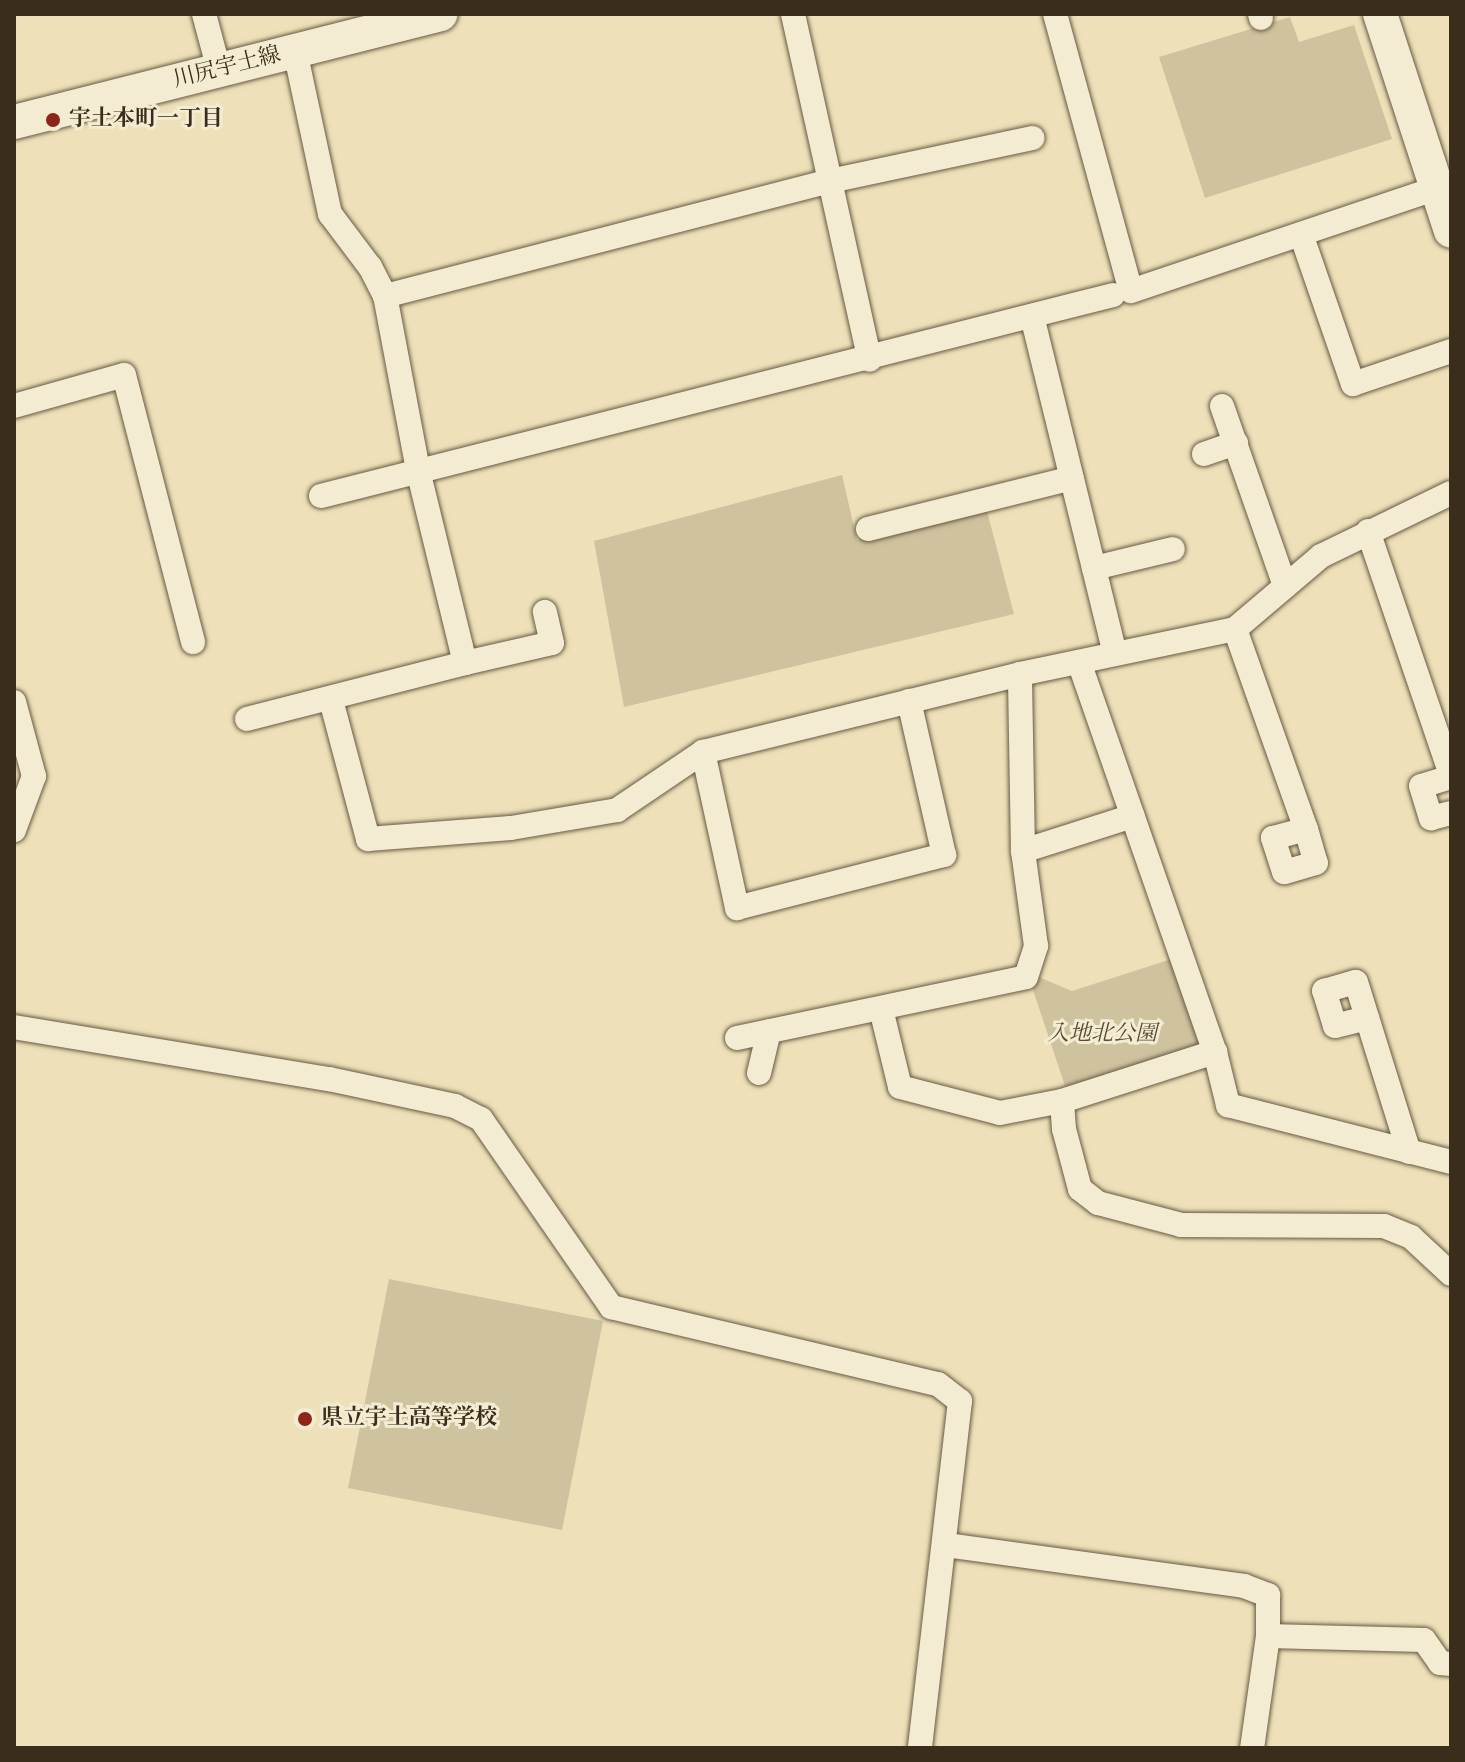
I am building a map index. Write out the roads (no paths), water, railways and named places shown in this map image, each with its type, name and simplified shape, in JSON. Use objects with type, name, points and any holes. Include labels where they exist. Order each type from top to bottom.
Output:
[{"type":"main road","name":"川尻宇土線","points":[[14,122],[441,14]]},
{"type":"main road","points":[[1380,14],[1444,185],[1451,231]]},
{"type":"street","points":[[204,14],[219,70]]},
{"type":"street","points":[[793,14],[870,360]]},
{"type":"street","points":[[1055,14],[1131,291],[1444,185]]},
{"type":"street","points":[[295,51],[330,214],[370,267],[385,296],[418,470],[465,663]]},
{"type":"street","points":[[385,296],[830,181],[1032,138]]},
{"type":"street","points":[[1301,234],[1353,384],[1451,351]]},
{"type":"street","points":[[321,496],[870,360],[1113,295]]},
{"type":"street","points":[[1032,316],[1115,653]]},
{"type":"street","points":[[14,406],[124,375],[193,642]]},
{"type":"street","points":[[1222,406],[1285,586]]},
{"type":"street","points":[[1204,454],[1236,443]]},
{"type":"street","points":[[868,529],[1072,478]]},
{"type":"street","points":[[331,700],[368,839],[511,828],[617,810],[703,752],[1020,674],[1235,629],[1321,556],[1451,493]]},
{"type":"street","points":[[1368,531],[1451,776],[1421,786],[1431,818],[1451,813]]},
{"type":"street","points":[[1094,568],[1173,549]]},
{"type":"street","points":[[247,719],[552,643],[545,612]]},
{"type":"street","points":[[1235,629],[1306,829]]},
{"type":"street","points":[[1079,662],[1215,1052],[1228,1105],[1451,1162]]},
{"type":"street","points":[[737,1038],[1026,977],[1036,946],[1023,851],[1020,674]]},
{"type":"street","points":[[703,752],[737,908],[944,855],[909,701]]},
{"type":"street","points":[[14,702],[34,776],[14,830]]},
{"type":"street","points":[[1023,851],[1133,816]]},
{"type":"street","points":[[881,1009],[900,1087],[1000,1113],[1062,1101],[1215,1052]]},
{"type":"street","points":[[1367,1018],[1409,1152]]},
{"type":"street","points":[[14,1027],[329,1079],[455,1106],[481,1119],[611,1307],[938,1384],[960,1401],[946,1545],[920,1748]]},
{"type":"street","points":[[759,1073],[769,1031]]},
{"type":"street","points":[[1062,1101],[1064,1129],[1080,1189],[1098,1203],[1181,1225],[1384,1226],[1411,1237],[1451,1271]]},
{"type":"street","points":[[946,1545],[1244,1586],[1268,1595],[1268,1636],[1252,1748]]},
{"type":"street","points":[[1268,1636],[1424,1640],[1440,1663],[1451,1664]]},
{"type":"place","name":"宇土本町一丁目","points":[[53,120]]},
{"type":"place","name":"県立宇土高等学校","points":[[305,1419]]},
{"type":"park label","name":"入地北公園","points":[[1102,1035]]}]
